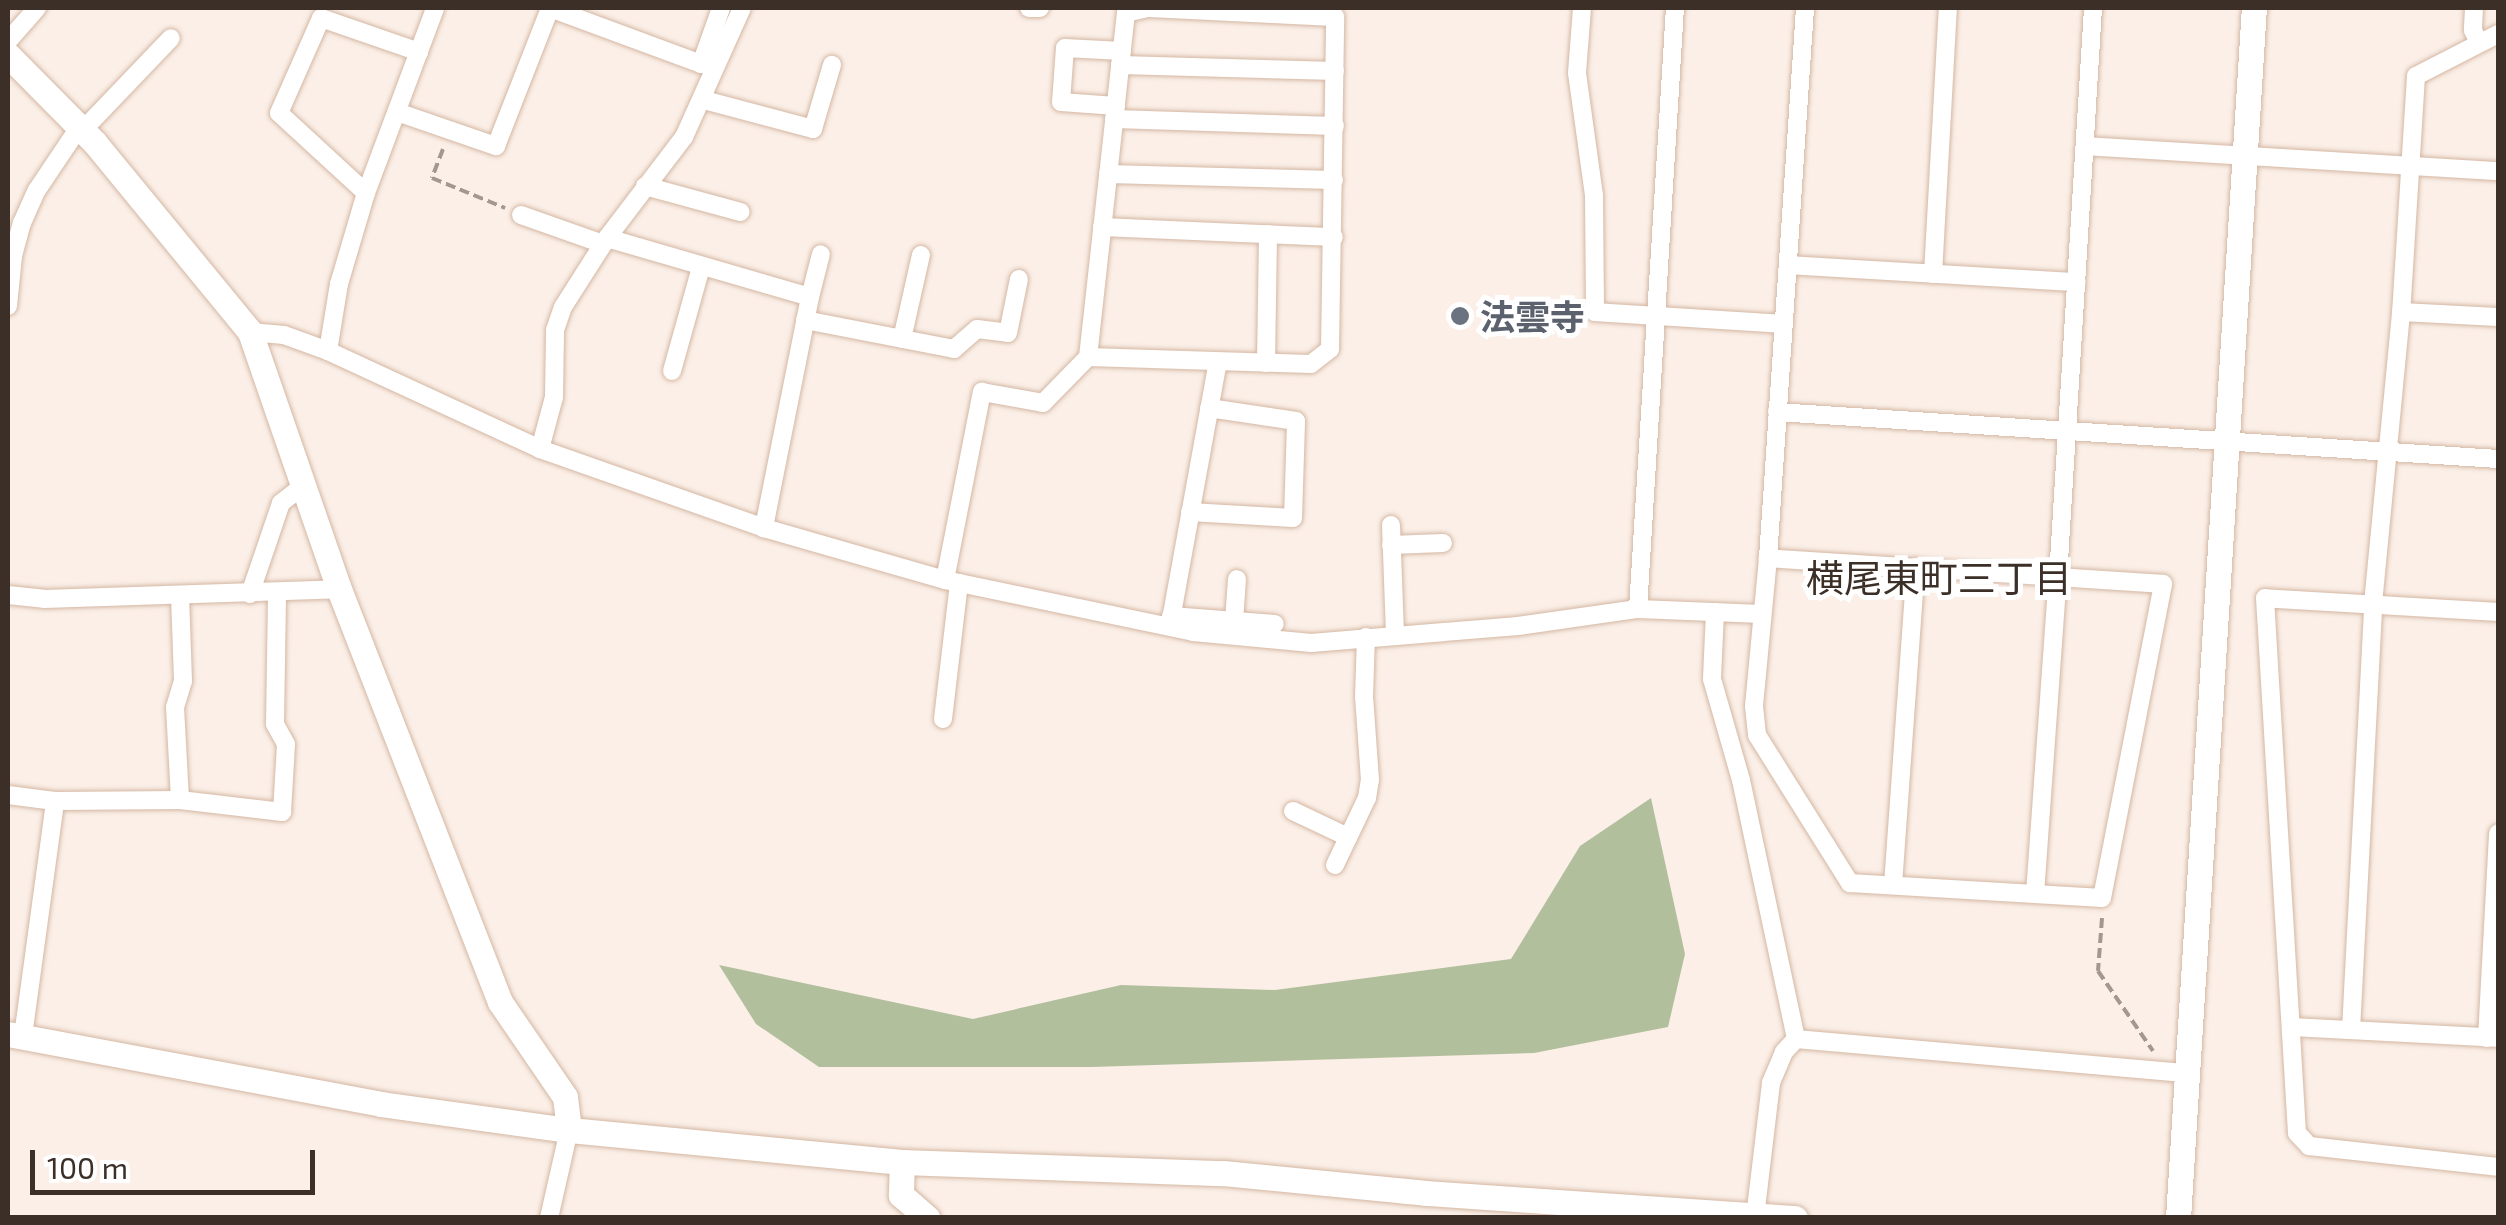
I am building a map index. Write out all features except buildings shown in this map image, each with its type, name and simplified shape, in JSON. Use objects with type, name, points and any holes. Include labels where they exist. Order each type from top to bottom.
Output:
[{"type":"street","points":[[8,40],[36,8]]},
{"type":"street","points":[[328,352],[339,284],[366,192],[435,8]]},
{"type":"street","points":[[396,112],[496,146],[550,8],[700,64],[721,8]]},
{"type":"street","points":[[540,449],[554,396],[556,330],[563,308],[605,241],[684,137],[704,100],[742,8]]},
{"type":"street","points":[[1030,8],[1040,8]]},
{"type":"street","points":[[943,719],[952,582],[982,392],[1043,403],[1088,358],[1126,13],[1147,8],[1336,17],[1330,350],[1311,364],[1088,358]]},
{"type":"street","points":[[1582,8],[1577,72],[1594,195],[1595,312],[1784,324]]},
{"type":"street","points":[[1638,609],[1675,8]]},
{"type":"street","points":[[1768,558],[2163,584],[2102,898],[1850,882],[1757,736],[1754,706],[1768,558],[1805,8]]},
{"type":"street","points":[[1932,274],[1948,8]]},
{"type":"street","points":[[2035,894],[2094,8]]},
{"type":"street","points":[[2178,1218],[2254,8]]},
{"type":"street","points":[[2474,8],[2473,30],[2479,43]]},
{"type":"street","points":[[366,192],[279,113],[321,18],[419,52]]},
{"type":"street","points":[[2352,1030],[2374,604],[2416,76],[2498,34]]},
{"type":"street","points":[[8,306],[15,222],[81,128],[171,38]]},
{"type":"street","points":[[1334,126],[1115,113],[1061,102],[1066,48],[1121,58],[1335,71]]},
{"type":"street","points":[[8,55],[81,128],[250,332],[339,589],[500,1002],[565,1097],[569,1130],[549,1218]]},
{"type":"street","points":[[704,100],[813,129],[832,65]]},
{"type":"street","points":[[2085,146],[2498,171]]},
{"type":"street","points":[[1108,174],[1334,180]]},
{"type":"street","points":[[645,186],[741,212]]},
{"type":"street","points":[[521,215],[810,298]]},
{"type":"street","points":[[1102,227],[1334,237]]},
{"type":"street","points":[[1266,363],[1268,234]]},
{"type":"street","points":[[764,528],[820,254]]},
{"type":"street","points":[[902,339],[922,255]]},
{"type":"street","points":[[1788,266],[2076,282]]},
{"type":"street","points":[[672,371],[700,267]]},
{"type":"street","points":[[805,320],[954,349],[977,329],[1008,334],[1019,279]]},
{"type":"street","points":[[2400,312],[2498,318]]},
{"type":"street","points":[[250,332],[284,335],[328,352],[540,449],[764,528],[952,582],[1085,612],[1275,624]]},
{"type":"street","points":[[1170,620],[1218,362]]},
{"type":"street","points":[[1190,512],[1294,518],[1296,420],[1209,408]]},
{"type":"street","points":[[1778,412],[2498,459]]},
{"type":"street","points":[[250,594],[281,503],[304,486]]},
{"type":"street","points":[[1391,526],[1394,635]]},
{"type":"street","points":[[1391,545],[1443,543]]},
{"type":"street","points":[[1894,886],[1916,568]]},
{"type":"street","points":[[1234,621],[1237,580]]},
{"type":"street","points":[[8,595],[44,599],[339,589]]},
{"type":"street","points":[[180,594],[183,681],[176,707],[180,800]]},
{"type":"street","points":[[8,795],[55,801],[180,800],[282,812],[286,744],[275,724],[276,594]]},
{"type":"street","points":[[2498,612],[2266,598],[2297,1133],[2309,1146],[2498,1167]]},
{"type":"street","points":[[1170,620],[1222,637],[1311,643],[1518,626],[1638,609],[1762,614]]},
{"type":"street","points":[[1714,612],[1712,678],[1740,780],[1796,1038]]},
{"type":"street","points":[[1334,865],[1367,798],[1370,780],[1364,697],[1366,637]]},
{"type":"street","points":[[55,801],[15,1035],[381,1104],[569,1130],[902,1162],[1223,1173],[1426,1193],[1796,1218]]},
{"type":"street","points":[[1294,811],[1348,838]]},
{"type":"street","points":[[2291,1027],[2493,1038],[2498,833]]},
{"type":"street","points":[[1796,1038],[2187,1073]]},
{"type":"street","points":[[1754,1216],[1770,1084],[1784,1052],[1796,1038]]},
{"type":"street","points":[[902,1162],[901,1195],[927,1218]]},
{"type":"path","points":[[450,130],[432,178],[521,215]]},
{"type":"path","points":[[2102,898],[2098,971],[2148,1039]]},
{"type":"green space","points":[[1651,798],[1685,954],[1668,1027],[1534,1053],[1092,1067],[819,1067],[756,1024],[719,965],[973,1019],[1121,985],[1275,990],[1511,959],[1580,846]]},
{"type":"place","name":"法雲寺","points":[[1460,316]]},
{"type":"district","name":"横尾東町三丁目","points":[[1939,578]]}]
